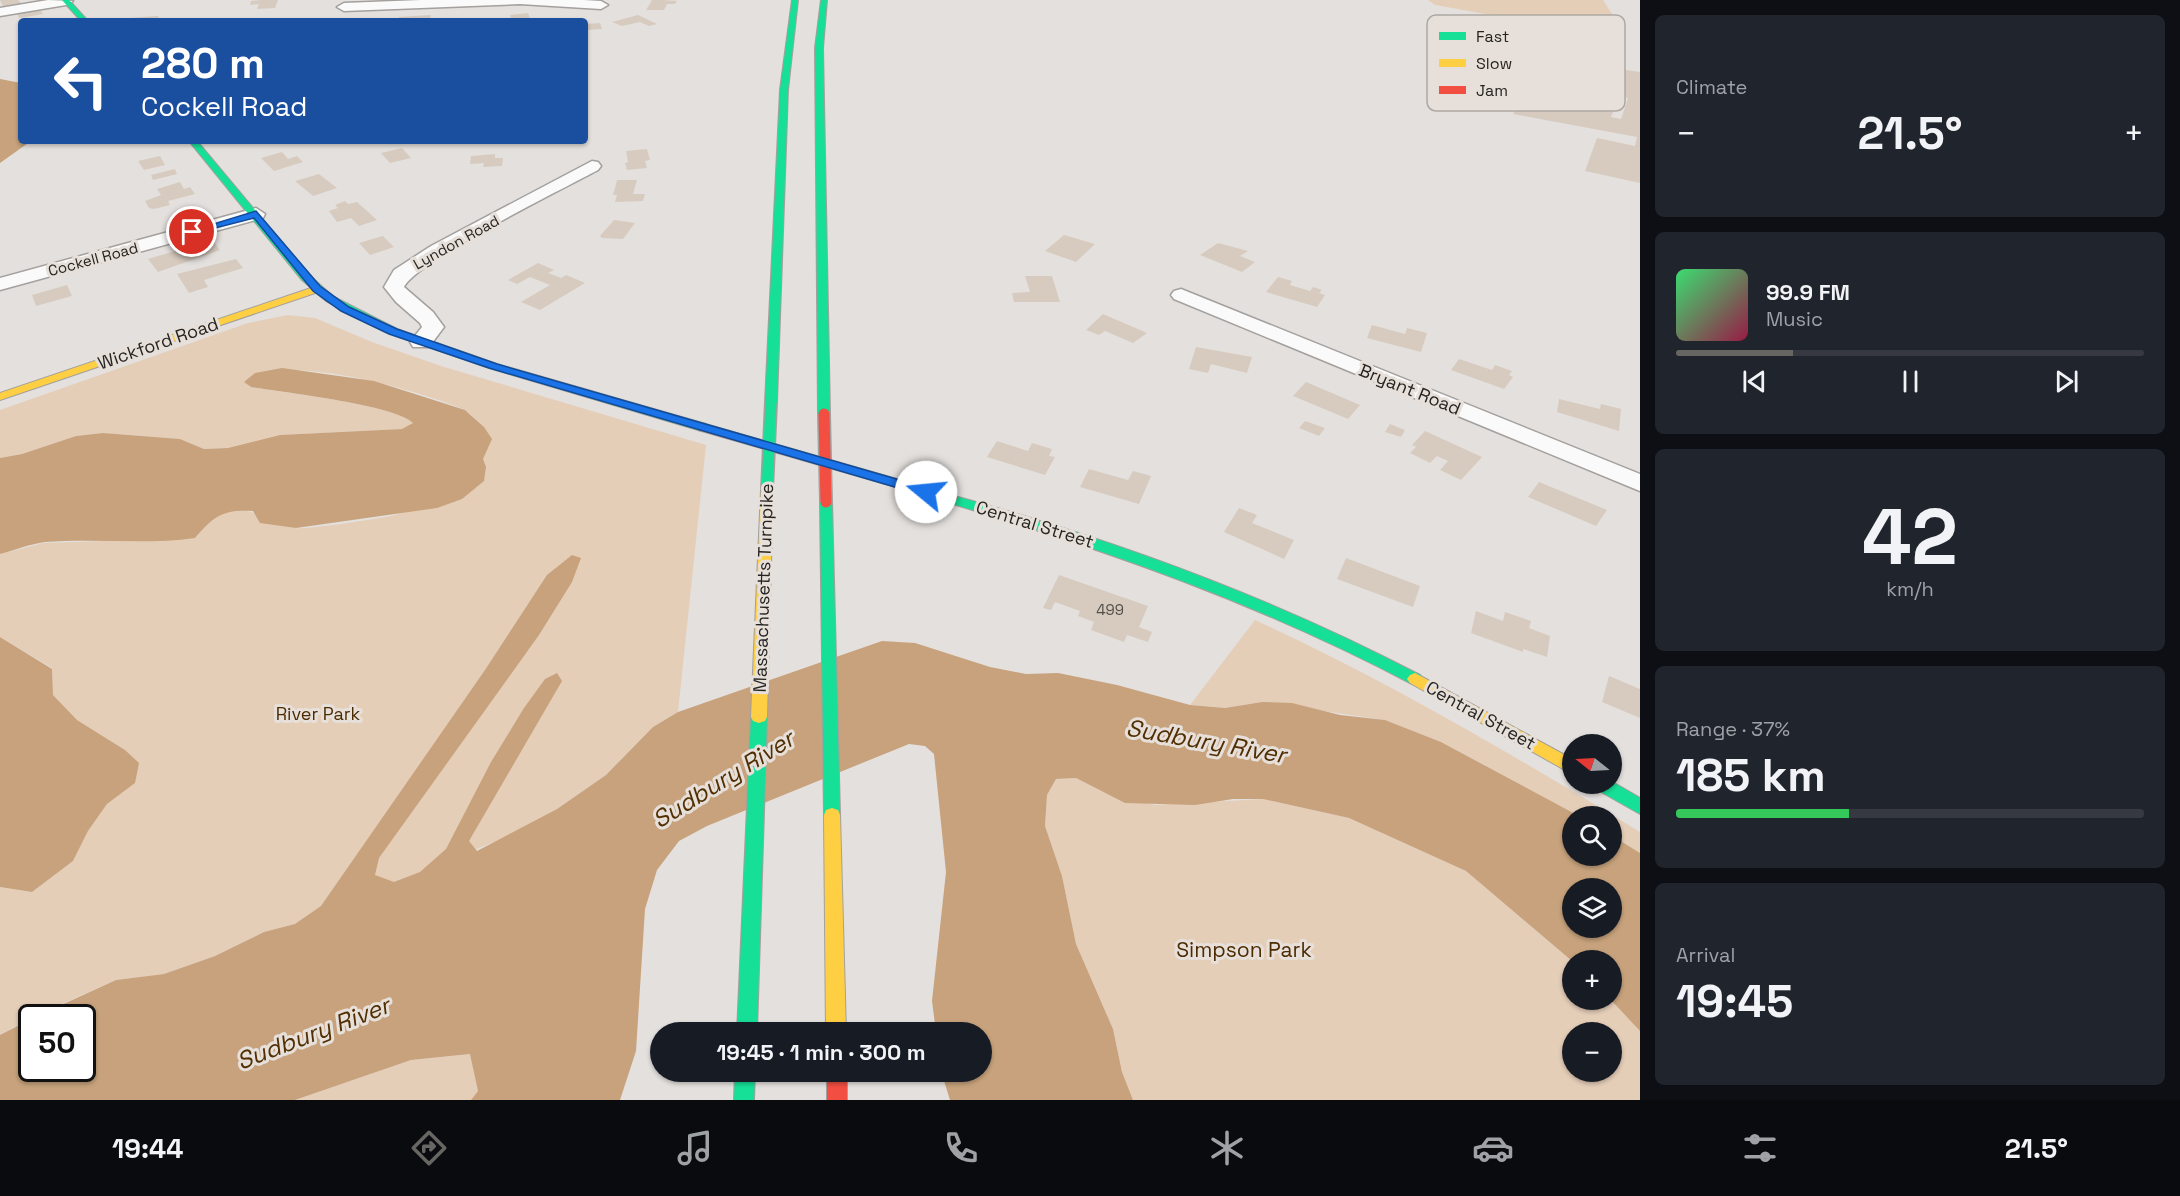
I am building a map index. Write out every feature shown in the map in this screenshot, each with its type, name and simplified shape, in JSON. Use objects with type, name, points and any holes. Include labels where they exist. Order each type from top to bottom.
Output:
[{"type":"main road","points":[[66,0],[82,18]]},
{"type":"main road","name":"Massachusetts Turnpike","points":[[747,1022],[784,90],[795,0]]},
{"type":"main road","points":[[824,0],[819,48],[836,1022]]},
{"type":"main road","name":"Central Street","points":[[196,144],[317,289],[352,313],[421,342],[493,366],[1056,530],[1157,563],[1263,604],[1375,657],[1562,760]]},
{"type":"main road","name":"Wickford Road","points":[[0,397],[317,289]]},
{"type":"main road","points":[[1618,794],[1640,807]]},
{"type":"main road","points":[[744,1100],[745,1082]]},
{"type":"main road","points":[[837,1082],[837,1100]]},
{"type":"street","points":[[0,12],[66,0]]},
{"type":"street","points":[[345,7],[556,1],[601,4]]},
{"type":"street","points":[[476,16],[479,2]]},
{"type":"street","name":"Lyndon Road","points":[[421,342],[433,327],[430,320],[398,294],[394,287],[401,274],[460,237],[592,166]]},
{"type":"street","name":"Cockell Road","points":[[0,284],[256,214]]},
{"type":"street","name":"Bryant Road","points":[[1181,295],[1640,483]]},
{"type":"green space","points":[[1428,0],[1603,0],[1613,15],[1491,15],[1435,5]]},
{"type":"green space","name":"River Park","points":[[288,315],[315,318],[372,342],[441,366],[706,445],[678,712],[653,727],[606,775],[557,809],[506,837],[296,924],[264,932],[215,956],[164,974],[116,980],[62,1004],[18,1004],[18,1025],[0,1035],[0,887],[32,892],[73,861],[88,831],[107,804],[135,783],[125,750],[77,720],[53,695],[52,668],[0,637],[0,554],[43,543],[195,538],[222,513],[233,510],[243,510],[295,528],[329,526],[391,516],[416,506],[483,459],[484,427],[463,409],[385,384],[318,372],[288,370],[263,373],[245,382],[251,387],[337,400],[384,410],[402,416],[413,423],[403,429],[280,435],[228,448],[204,449],[180,439],[103,433],[76,436],[22,454],[0,458],[0,410],[248,323]]},
{"type":"green space","points":[[1255,620],[1354,668],[1450,720],[1562,785],[1562,794],[1577,794],[1597,806],[1562,807],[1441,742],[1385,720],[1262,702],[1225,708],[1190,705]]},
{"type":"green space","name":"Simpson Park","points":[[1076,778],[1099,790],[1155,805],[1263,799],[1349,818],[1466,871],[1562,953],[1562,1010],[1620,1010],[1640,1031],[1640,1100],[1133,1100],[1122,1072],[1113,1029],[1076,944],[1062,876],[1045,826],[1047,795],[1056,779]]},
{"type":"green space","points":[[1622,821],[1640,832],[1640,853],[1622,842]]},
{"type":"green space","points":[[471,1054],[478,1091],[471,1100],[295,1100],[411,1060]]},
{"type":"water","points":[[0,79],[18,82],[18,144],[27,144],[0,163]]},
{"type":"water","points":[[282,368],[374,381],[465,410],[484,427],[492,439],[483,459],[486,467],[484,481],[462,499],[437,508],[296,528],[260,523],[253,511],[234,511],[214,519],[195,538],[158,541],[45,542],[0,554],[0,458],[22,454],[76,436],[103,433],[180,439],[204,449],[228,448],[280,435],[402,429],[413,423],[385,410],[251,387],[244,382],[255,373]]},
{"type":"water","name":"Sudbury River","points":[[572,555],[581,558],[572,582],[539,635],[379,858],[375,875],[394,882],[420,872],[446,849],[491,762],[524,708],[545,679],[557,673],[562,681],[469,841],[477,851],[557,809],[606,775],[653,727],[678,712],[882,641],[915,643],[990,667],[1026,674],[1058,673],[1117,685],[1190,705],[1225,708],[1262,702],[1292,703],[1340,715],[1385,720],[1441,742],[1562,807],[1562,866],[1622,866],[1622,842],[1640,853],[1640,1031],[1620,1010],[1622,950],[1562,950],[1562,953],[1466,871],[1349,818],[1263,799],[1233,799],[1195,805],[1125,803],[1076,778],[1056,779],[1047,795],[1045,826],[1062,876],[1076,944],[1113,1029],[1122,1072],[1133,1100],[950,1100],[944,1082],[992,1082],[992,1022],[935,1022],[932,1001],[946,872],[934,754],[925,746],[909,744],[707,826],[679,841],[657,870],[645,909],[636,1051],[620,1100],[471,1100],[478,1091],[470,1054],[411,1060],[295,1100],[0,1100],[0,1035],[18,1026],[18,1082],[96,1082],[96,1004],[63,1004],[116,980],[164,974],[215,956],[264,932],[295,924],[321,906],[485,670],[547,575]]},
{"type":"water","points":[[0,637],[52,669],[53,695],[77,720],[125,750],[139,763],[135,783],[107,804],[88,831],[73,861],[32,892],[0,887]]},
{"type":"building","points":[[0,0],[18,0],[22,4],[4,8]]},
{"type":"building","points":[[278,0],[275,8],[257,9],[259,4],[250,5],[251,1]]},
{"type":"building","points":[[652,0],[677,1],[675,4],[667,4],[664,10],[646,10]]},
{"type":"building","points":[[39,9],[43,14],[19,18],[17,14]]},
{"type":"building","points":[[528,13],[530,18],[511,18],[510,15]]},
{"type":"building","points":[[431,15],[430,18],[399,17]]},
{"type":"building","points":[[638,15],[657,24],[649,26],[640,22],[622,26],[612,22]]},
{"type":"building","points":[[158,16],[159,18],[129,18]]},
{"type":"building","points":[[600,23],[602,29],[588,30],[588,24]]},
{"type":"building","points":[[1625,70],[1640,72],[1640,183],[1585,171],[1597,138],[1635,146],[1637,137],[1513,114],[1515,111],[1608,111],[1613,112],[1611,117],[1621,119],[1628,98],[1625,97]]},
{"type":"building","points":[[402,148],[411,158],[390,163],[381,153]]},
{"type":"building","points":[[647,149],[650,160],[645,161],[647,168],[627,170],[626,151]]},
{"type":"building","points":[[282,152],[288,159],[297,156],[303,162],[274,171],[261,158]]},
{"type":"building","points":[[495,154],[495,158],[503,158],[502,166],[483,167],[484,163],[470,164],[471,156]]},
{"type":"building","points":[[160,156],[165,165],[144,170],[138,161]]},
{"type":"building","points":[[175,169],[177,174],[153,180],[151,175]]},
{"type":"building","points":[[319,174],[337,188],[313,196],[295,181]]},
{"type":"building","points":[[617,180],[637,180],[633,194],[645,194],[643,201],[615,202],[617,195],[613,195]]},
{"type":"building","points":[[180,182],[184,189],[190,187],[195,194],[168,201],[170,205],[149,208],[145,201],[161,195],[157,189]]},
{"type":"building","points":[[345,201],[348,204],[357,202],[377,220],[359,226],[351,218],[337,222],[329,211],[338,208],[335,205]]},
{"type":"building","points":[[614,220],[635,223],[623,239],[602,238],[600,236]]},
{"type":"building","points":[[1064,235],[1095,244],[1076,262],[1045,251]]},
{"type":"building","points":[[383,236],[394,247],[370,255],[359,243]]},
{"type":"building","points":[[212,240],[220,250],[158,272],[148,259]]},
{"type":"building","points":[[1218,243],[1248,251],[1240,256],[1255,262],[1242,272],[1200,255]]},
{"type":"building","points":[[236,259],[243,268],[204,280],[208,287],[189,293],[177,274]]},
{"type":"building","points":[[538,263],[554,270],[548,273],[561,278],[566,275],[585,283],[540,310],[521,302],[550,285],[530,277],[517,284],[508,280]]},
{"type":"building","points":[[1025,276],[1052,276],[1060,302],[1014,302],[1012,293],[1030,292]]},
{"type":"building","points":[[1278,277],[1292,281],[1290,285],[1310,291],[1313,287],[1322,290],[1319,293],[1325,295],[1317,307],[1266,292]]},
{"type":"building","points":[[67,285],[72,296],[36,306],[32,295]]},
{"type":"building","points":[[1103,314],[1147,333],[1133,343],[1105,331],[1099,335],[1086,330]]},
{"type":"building","points":[[1372,325],[1405,334],[1407,328],[1427,333],[1421,352],[1367,338]]},
{"type":"building","points":[[1196,347],[1252,357],[1247,373],[1211,364],[1208,373],[1189,369]]},
{"type":"building","points":[[1459,359],[1492,370],[1495,365],[1512,371],[1509,375],[1513,377],[1504,389],[1451,370]]},
{"type":"building","points":[[1306,382],[1360,405],[1348,419],[1293,396]]},
{"type":"building","points":[[1559,399],[1600,409],[1601,404],[1621,409],[1619,431],[1557,412]]},
{"type":"building","points":[[1305,421],[1325,428],[1319,436],[1299,428]]},
{"type":"building","points":[[1390,424],[1405,430],[1401,437],[1385,432]]},
{"type":"building","points":[[1425,431],[1482,457],[1461,480],[1440,470],[1448,461],[1437,456],[1430,463],[1410,453],[1416,447],[1412,445]]},
{"type":"building","points":[[997,441],[1028,451],[1032,443],[1052,449],[1049,456],[1055,457],[1045,475],[987,457]]},
{"type":"building","points":[[1089,469],[1128,480],[1133,471],[1151,476],[1139,504],[1080,487]]},
{"type":"building","points":[[1539,482],[1607,510],[1596,526],[1528,497]]},
{"type":"building","points":[[1239,508],[1257,515],[1252,523],[1294,540],[1284,559],[1224,532]]},
{"type":"building","points":[[1346,558],[1420,586],[1413,607],[1337,579]]},
{"type":"building","points":[[1059,575],[1148,606],[1139,627],[1152,632],[1148,642],[1127,635],[1124,642],[1091,630],[1094,622],[1078,616],[1080,611],[1055,602],[1051,610],[1043,608]]},
{"type":"building","points":[[1476,611],[1503,621],[1505,612],[1531,621],[1529,628],[1550,636],[1547,657],[1523,649],[1523,652],[1471,633]]},
{"type":"building","points":[[1609,676],[1640,689],[1640,718],[1602,702]]},
{"type":"traffic: fast","points":[[65,0],[82,18]]},
{"type":"traffic: fast","points":[[771,402],[784,90],[795,0]]},
{"type":"traffic: fast","points":[[824,0],[819,48],[824,414]]},
{"type":"traffic: fast","points":[[195,144],[306,278],[330,299],[393,331],[493,366],[702,427]]},
{"type":"traffic: fast","points":[[767,490],[771,402]]},
{"type":"traffic: fast","points":[[951,499],[1130,555],[1188,576],[1303,623],[1415,679]]},
{"type":"traffic: fast","points":[[826,502],[832,815]]},
{"type":"traffic: fast","points":[[747,1022],[759,717]]},
{"type":"traffic: fast","points":[[1618,794],[1640,807]]},
{"type":"traffic: fast","points":[[744,1100],[745,1082]]},
{"type":"traffic: slow","points":[[0,397],[317,289]]},
{"type":"traffic: slow","points":[[759,717],[767,490]]},
{"type":"traffic: slow","points":[[1415,679],[1562,761]]},
{"type":"traffic: slow","points":[[832,815],[836,1022]]},
{"type":"traffic: jam","points":[[824,414],[826,502]]},
{"type":"traffic: jam","points":[[702,427],[951,499]]},
{"type":"traffic: jam","points":[[837,1082],[837,1100]]},
{"type":"route","points":[[192,232],[256,214],[317,289],[345,309],[393,331],[493,366],[926,492]]}]
